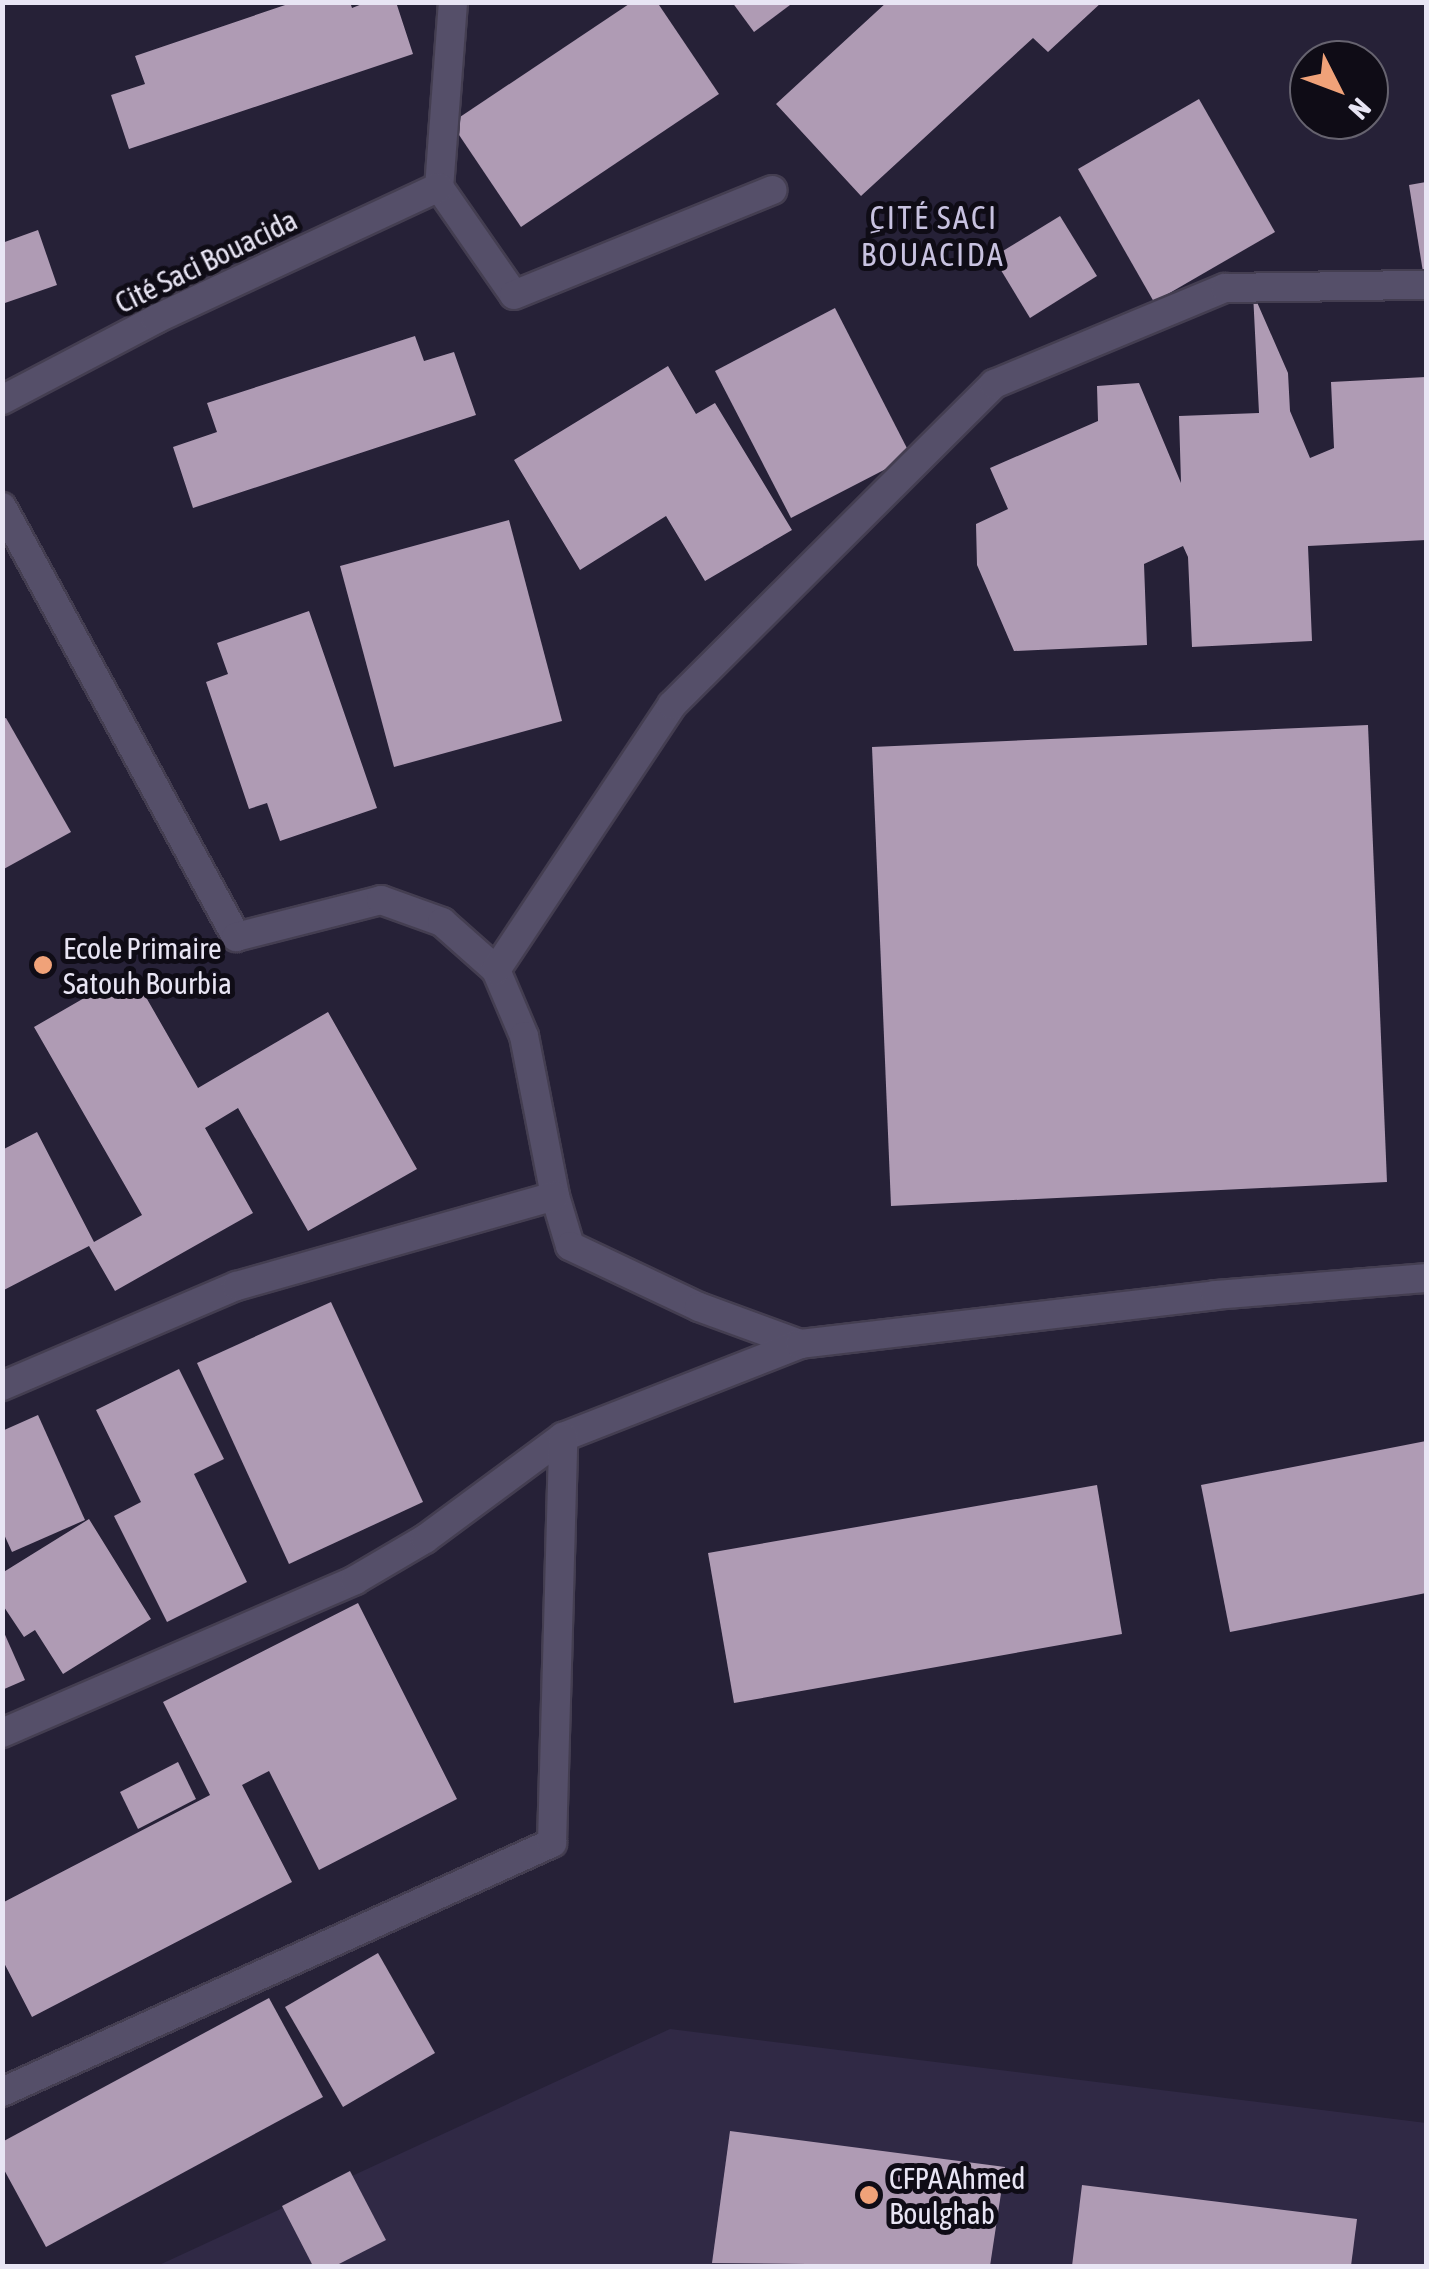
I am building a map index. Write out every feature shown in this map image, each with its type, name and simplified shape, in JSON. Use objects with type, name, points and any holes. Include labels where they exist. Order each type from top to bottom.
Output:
[{"type":"street","points":[[453,2],[440,187],[514,296],[772,190]]},
{"type":"street","name":"Cité Saci Bouacida","points":[[2,400],[156,319],[440,187]]},
{"type":"street","points":[[496,970],[672,706],[994,384],[1225,288],[1426,285]]},
{"type":"street","points":[[2,507],[236,937],[382,900],[442,922],[496,970],[524,1036],[554,1196],[570,1246],[700,1307],[800,1344]]},
{"type":"street","points":[[2,1386],[237,1286],[554,1196]]},
{"type":"street","points":[[2,1733],[355,1580],[424,1539],[562,1437],[800,1344],[1216,1295],[1426,1278]]},
{"type":"street","points":[[2,2092],[552,1843],[562,1437]]},
{"type":"shaded area","name":"CFPA Ahmed Boulghab","points":[[670,2029],[1426,2123],[1426,2266],[157,2266]]},
{"type":"building","points":[[294,2],[350,2],[352,8],[367,2],[396,2],[413,54],[129,149],[111,95],[145,84],[135,56]]},
{"type":"building","points":[[632,2],[657,2],[719,94],[521,227],[451,123]]},
{"type":"building","points":[[732,2],[794,2],[754,32]]},
{"type":"building","points":[[887,2],[1102,2],[1048,52],[1033,38],[861,196],[776,104]]},
{"type":"building","points":[[1199,99],[1275,232],[1154,302],[1078,169]]},
{"type":"building","points":[[1426,182],[1426,271],[1423,272],[1409,185]]},
{"type":"building","points":[[1060,216],[1097,276],[1030,318],[993,257]]},
{"type":"building","points":[[38,230],[57,285],[2,304],[2,243]]},
{"type":"building","points":[[1253,293],[1288,373],[1290,411],[1310,458],[1334,448],[1331,382],[1426,377],[1426,540],[1308,546],[1312,641],[1192,647],[1188,557],[1183,546],[1144,564],[1147,645],[1014,651],[977,565],[976,524],[1008,509],[990,468],[1098,421],[1097,386],[1139,383],[1181,483],[1179,416],[1259,413]]},
{"type":"building","points":[[835,308],[911,456],[791,518],[715,371]]},
{"type":"building","points":[[415,336],[424,361],[454,352],[476,415],[193,508],[173,447],[217,432],[207,403]]},
{"type":"building","points":[[668,366],[696,414],[715,403],[792,530],[705,581],[666,516],[580,570],[514,460]]},
{"type":"building","points":[[509,520],[562,721],[394,767],[340,566]]},
{"type":"building","points":[[309,611],[377,808],[280,841],[267,803],[249,809],[206,682],[228,674],[217,643]]},
{"type":"building","points":[[6,718],[71,832],[2,870],[2,719]]},
{"type":"building","points":[[1368,725],[1387,1182],[891,1206],[872,747]]},
{"type":"building","points":[[131,971],[198,1088],[328,1012],[417,1169],[308,1231],[238,1108],[205,1128],[253,1213],[115,1291],[89,1246],[2,1291],[2,1150],[37,1132],[94,1242],[142,1215],[34,1027]]},
{"type":"building","points":[[331,1302],[423,1502],[289,1564],[197,1363]]},
{"type":"building","points":[[179,1369],[224,1459],[194,1474],[247,1582],[167,1622],[114,1516],[141,1502],[96,1410]]},
{"type":"building","points":[[38,1415],[85,1520],[12,1552],[2,1530],[2,1431]]},
{"type":"building","points":[[1426,1441],[1426,1593],[1230,1632],[1201,1485]]},
{"type":"building","points":[[1097,1485],[1122,1634],[734,1703],[708,1553]]},
{"type":"building","points":[[89,1519],[151,1619],[63,1674],[35,1630],[24,1637],[2,1604],[2,1573]]},
{"type":"building","points":[[358,1603],[457,1799],[319,1870],[269,1771],[242,1785],[292,1882],[32,2017],[2,1959],[2,1903],[210,1795],[163,1702]]},
{"type":"building","points":[[2,1628],[25,1680],[2,1690]]},
{"type":"building","points":[[178,1762],[196,1799],[138,1829],[120,1792]]},
{"type":"building","points":[[378,1953],[435,2053],[343,2107],[285,2007]]},
{"type":"building","points":[[269,1998],[323,2097],[46,2247],[2,2166],[2,2142]]},
{"type":"building","points":[[730,2131],[1005,2167],[990,2266],[712,2263]]},
{"type":"building","points":[[350,2171],[386,2240],[335,2266],[313,2266],[282,2206]]},
{"type":"building","points":[[1082,2185],[1357,2219],[1351,2266],[1072,2266]]},
{"type":"place","name":"Ecole Primaire Satouh Bourbia","points":[[43,965]]},
{"type":"place","name":"CFPA Ahmed Boulghab","points":[[869,2195]]},
{"type":"district","name":"ِCITÉ SACI BOUACIDA","points":[[933,238]]}]
